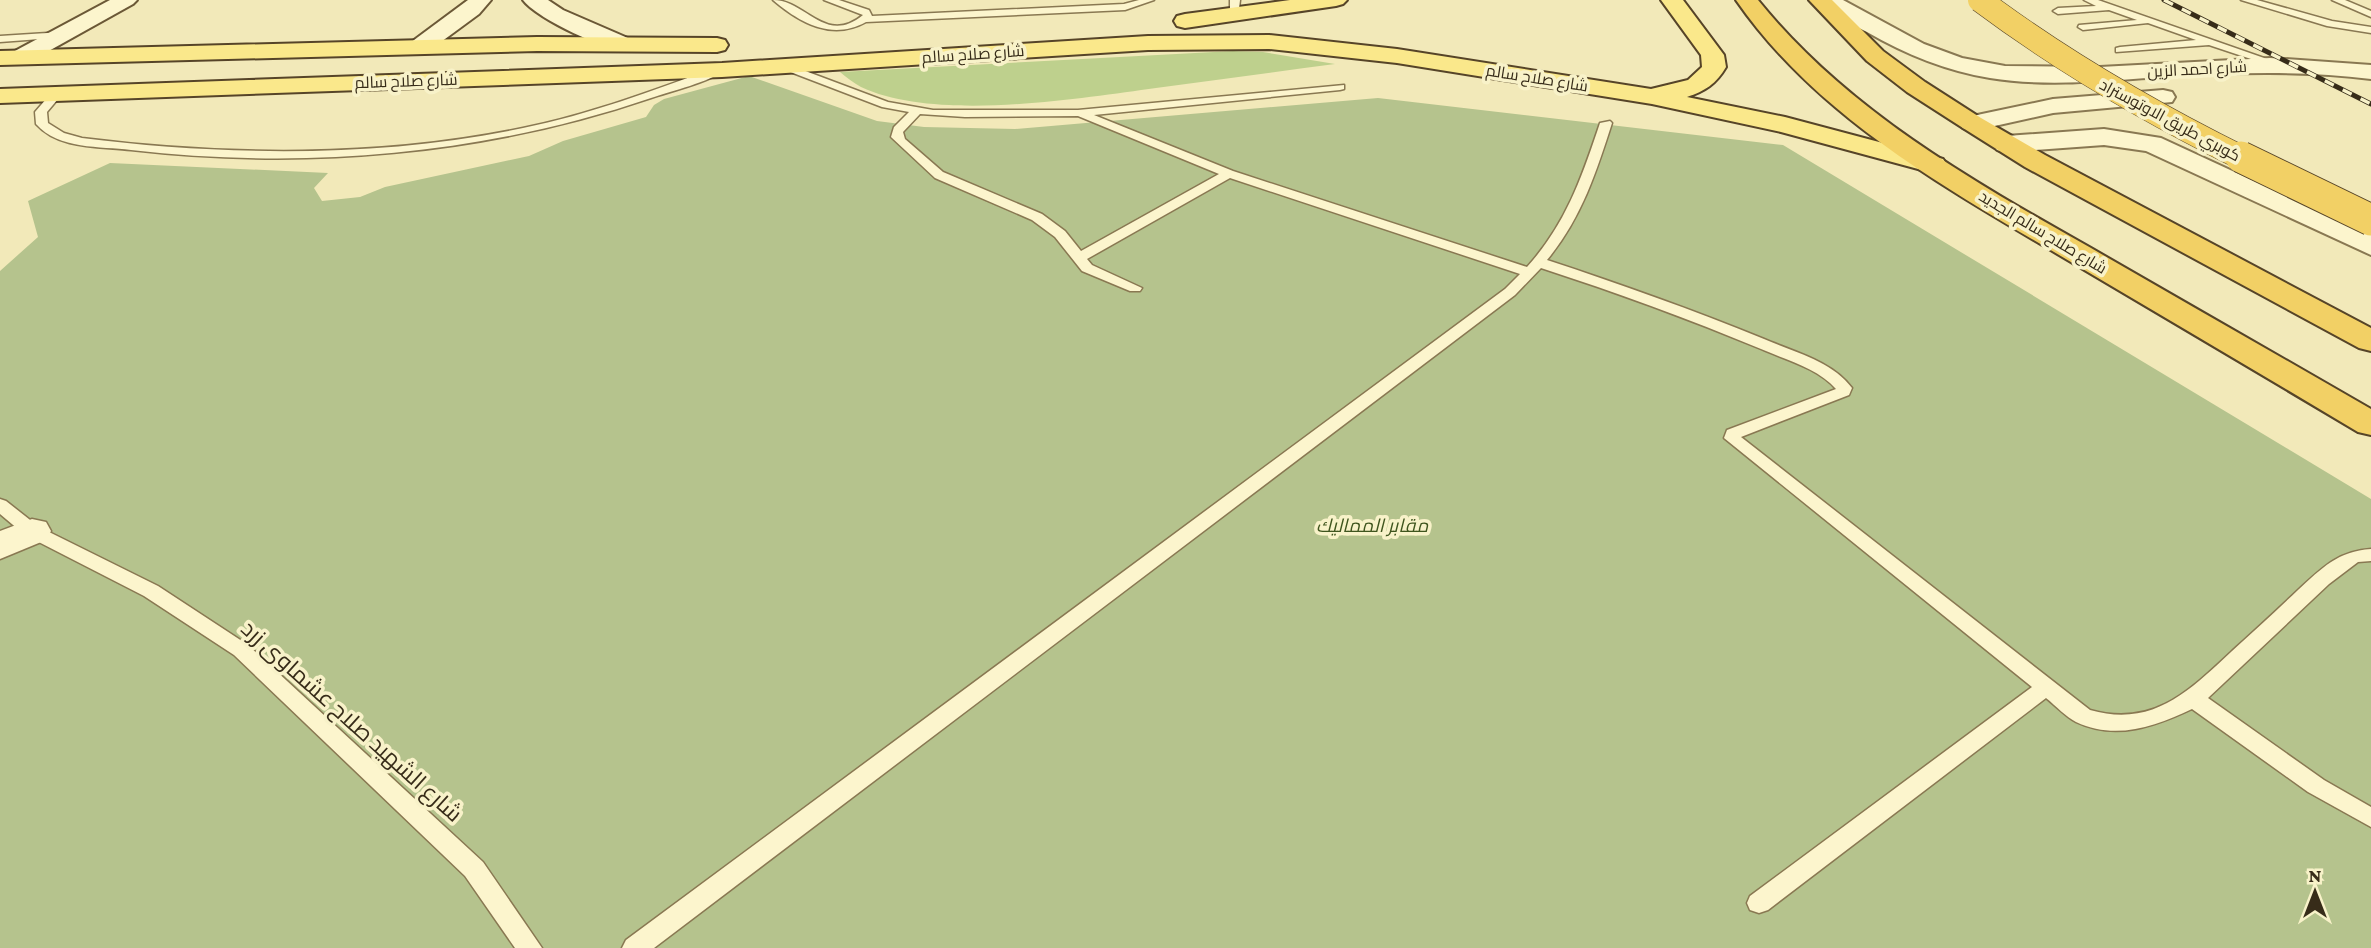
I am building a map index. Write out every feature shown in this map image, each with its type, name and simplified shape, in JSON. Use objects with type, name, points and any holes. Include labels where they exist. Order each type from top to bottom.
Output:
[{"type":"highway","name":"شارع صلاح سالم الجديد","points":[[1747,0],[1798,61],[1855,109],[1933,165],[2035,228],[2371,424]]},
{"type":"highway","points":[[1820,0],[1875,56],[1916,87],[1972,123],[2371,341]]},
{"type":"highway","name":"كوبري طريق الاوتوستراد","points":[[1980,0],[2047,50],[2113,91],[2190,133],[2371,220]]},
{"type":"highway","name":"كوبري طريق الاوتوستراد","points":[[2020,0],[2082,46],[2140,80],[2218,121],[2320,169]]},
{"type":"main road","name":"شارع صلاح سالم","points":[[0,96],[722,70],[785,55],[1020,36],[1235,7],[1336,0]]},
{"type":"main road","points":[[1652,97],[1698,84],[1707,78],[1714,67],[1712,55],[1672,0]]},
{"type":"main road","name":"شارع صلاح سالم","points":[[785,55],[1269,42],[1373,53],[1652,97],[1785,125],[1933,165]]},
{"type":"main road","name":"شارع صلاح سالم","points":[[10,57],[418,47],[733,45]]},
{"type":"street","points":[[10,57],[63,35],[126,0]]},
{"type":"street","points":[[418,47],[480,0]]},
{"type":"street","points":[[534,0],[555,15],[621,44]]},
{"type":"street","name":"شارع احمد الزين","points":[[1829,0],[1900,41],[1951,62],[1975,68],[2028,76],[2186,70],[2283,77],[2371,89]]},
{"type":"street","points":[[2186,70],[2218,87]]},
{"type":"street","name":"شارع احمد الزين","points":[[2283,77],[2371,72]]},
{"type":"street","name":"شارع احمد الزين","points":[[1972,123],[2053,106],[2188,95]]},
{"type":"street","points":[[2007,144],[2104,137],[2152,144],[2371,246]]},
{"type":"lane","points":[[778,0],[819,26],[851,25],[866,19],[1092,9],[1136,5],[1149,0]]},
{"type":"lane","points":[[829,0],[866,12],[866,19]]},
{"type":"lane","points":[[2089,0],[2217,41],[2283,77]]},
{"type":"lane","points":[[2246,0],[2331,24],[2371,30]]},
{"type":"lane","points":[[2337,0],[2371,14]]},
{"type":"lane","points":[[2058,11],[2112,7]]},
{"type":"lane","points":[[2083,27],[2154,21]]},
{"type":"lane","points":[[0,40],[63,35]]},
{"type":"lane","points":[[2120,50],[2217,41]]},
{"type":"lane","points":[[785,55],[864,98],[917,111],[965,114],[1078,113],[1340,87]]},
{"type":"lane","points":[[57,93],[41,112],[42,124],[54,133],[76,140],[155,150],[215,153],[347,152],[477,140],[526,131],[587,115],[722,70]]},
{"type":"lane","points":[[917,111],[898,130],[897,136],[903,146],[933,165],[943,178],[1023,210],[1050,225],[1087,268],[1135,288]]},
{"type":"lane","points":[[1078,113],[1229,174],[1534,267],[1642,296],[1816,367],[1838,381],[1844,388],[1843,392],[1733,434],[1732,438],[2083,716],[2107,724],[2130,724],[2155,717],[2194,699],[2322,579],[2353,556],[2371,555]]},
{"type":"lane","points":[[635,948],[1482,315],[1534,267],[1559,237],[1581,198],[1606,123]]},
{"type":"lane","points":[[1078,258],[1229,174]]},
{"type":"lane","name":"شارع الشهيد صلاح عشماوى زرد","points":[[0,505],[16,539],[151,591],[241,650],[474,869],[529,948]]},
{"type":"lane","points":[[1759,902],[2045,688]]},
{"type":"lane","points":[[2194,699],[2316,786],[2371,818]]},
{"type":"green space","points":[[1233,51],[1263,52],[1335,64],[1047,102],[966,106],[892,98],[861,87],[840,72]]},
{"type":"green space","name":"مقابر المماليك","points":[[749,76],[877,121],[924,127],[1015,129],[1378,98],[1783,145],[2371,499],[2371,948],[0,948],[0,271],[38,237],[28,201],[110,163],[328,173],[314,188],[322,201],[360,197],[385,187],[529,156],[563,141],[646,117],[654,105],[664,99]]},
{"type":"railway","points":[[2164,0],[2371,104]]}]
